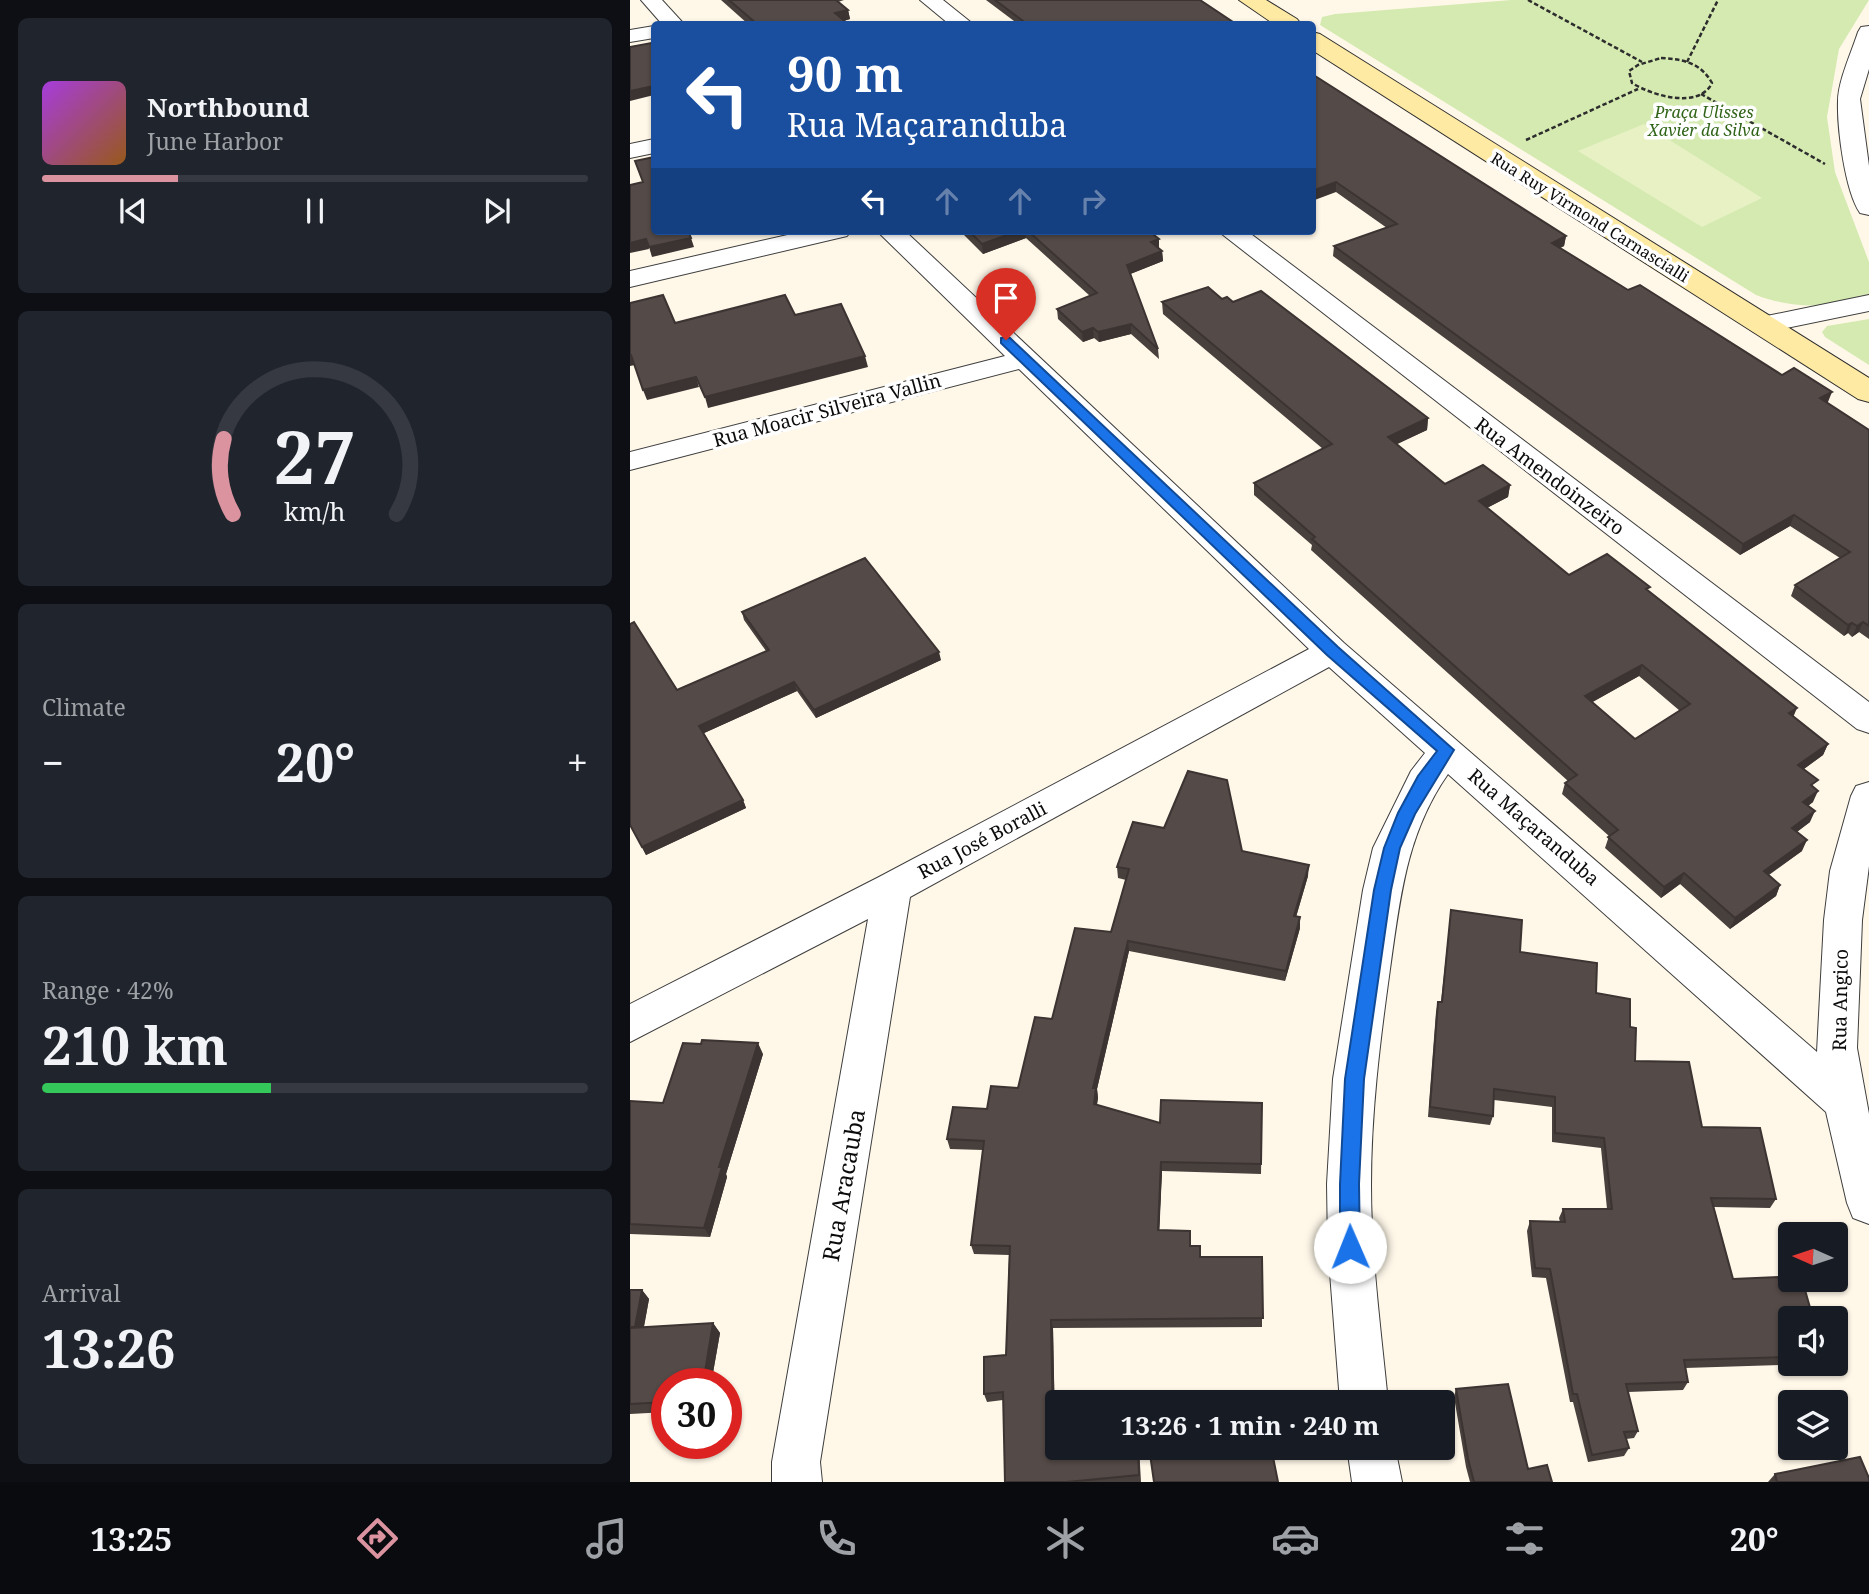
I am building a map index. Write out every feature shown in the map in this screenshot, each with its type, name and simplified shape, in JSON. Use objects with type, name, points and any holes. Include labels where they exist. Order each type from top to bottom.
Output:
[{"type":"street","points":[[651,0],[670,21]]},
{"type":"street","points":[[930,0],[958,21]]},
{"type":"street","points":[[1258,0],[1285,21]]},
{"type":"street","points":[[630,36],[651,32]]},
{"type":"street","points":[[1869,32],[1849,99],[1859,183],[1869,208]]},
{"type":"street","name":"Rua Ruy Virmond Carnascialli","points":[[1316,42],[1869,392]]},
{"type":"street","points":[[630,151],[651,147]]},
{"type":"street","points":[[630,279],[821,235]]},
{"type":"street","name":"Rua Maçaranduba","points":[[894,235],[1332,651],[1845,1102]]},
{"type":"street","name":"Rua Amendoinzeiro","points":[[1236,235],[1869,720]]},
{"type":"street","points":[[1762,325],[1869,303]]},
{"type":"street","name":"Rua Moacir Silveira Vallin","points":[[630,461],[1025,359]]},
{"type":"street","name":"Rua José Boralli","points":[[630,1024],[892,888],[1332,651]]},
{"type":"street","points":[[1363,1390],[1350,1247],[1349,1184],[1354,1079],[1382,890],[1392,848],[1424,781],[1446,750]]},
{"type":"street","name":"Rua Angico","points":[[1869,796],[1849,871],[1843,920],[1837,1048],[1845,1102],[1869,1203]]},
{"type":"street","name":"Rua Aracauba","points":[[797,1482],[796,1462],[892,888]]},
{"type":"street","points":[[1373,1460],[1377,1482]]},
{"type":"path","points":[[1528,0],[1642,62]]},
{"type":"path","points":[[1687,62],[1718,0]]},
{"type":"path","points":[[1667,59],[1687,62],[1704,70],[1712,83],[1709,89],[1701,94],[1676,98],[1649,94],[1638,89],[1629,77],[1629,71],[1642,62],[1667,59]]},
{"type":"path","points":[[1494,155],[1638,89]]},
{"type":"path","points":[[1701,94],[1859,183]]},
{"type":"green space","name":"Praça Ulisses Xavier da Silva","points":[[1511,0],[1869,0],[1839,49],[1827,117],[1835,172],[1869,262],[1869,294],[1827,305],[1798,305],[1756,295],[1320,25],[1322,17],[1335,14]]},
{"type":"green space","points":[[1644,124],[1762,198],[1702,227],[1578,151]]},
{"type":"green space","points":[[1869,319],[1869,365],[1825,337],[1822,332],[1827,326]]},
{"type":"building","points":[[729,0],[836,0],[848,10],[835,13],[844,21],[754,21]]},
{"type":"building","points":[[995,0],[1200,0],[1232,21],[1023,21]]},
{"type":"building","points":[[651,43],[651,87],[630,91],[630,47]]},
{"type":"building","points":[[1316,77],[1566,236],[1552,243],[1628,290],[1640,285],[1782,375],[1794,368],[1832,392],[1820,398],[1869,430],[1869,626],[1863,622],[1857,626],[1852,623],[1848,625],[1795,585],[1850,552],[1794,515],[1743,544],[1334,246],[1397,224],[1336,182],[1316,190]]},
{"type":"building","points":[[651,158],[651,235],[690,235],[691,238],[649,247],[646,239],[630,243],[630,185],[643,182],[635,161]]},
{"type":"building","points":[[973,235],[1007,235],[982,244]]},
{"type":"building","points":[[1032,235],[1154,235],[1159,239],[1151,242],[1162,251],[1127,265],[1158,349],[1131,324],[1098,332],[1093,328],[1082,332],[1057,309],[1097,293]]},
{"type":"building","points":[[1208,287],[1222,299],[1227,297],[1233,302],[1261,291],[1428,418],[1388,437],[1445,484],[1483,465],[1510,485],[1479,501],[1569,575],[1607,554],[1650,587],[1646,589],[1797,708],[1789,713],[1828,744],[1798,765],[1818,780],[1811,785],[1818,791],[1803,802],[1815,811],[1792,828],[1807,840],[1764,871],[1780,885],[1735,918],[1684,873],[1664,887],[1608,837],[1618,830],[1565,783],[1577,775],[1312,539],[1315,537],[1254,483],[1332,444],[1162,302]],"holes":[[[1642,665],[1690,704],[1635,739],[1585,696]]]},
{"type":"building","points":[[663,295],[675,323],[785,295],[795,315],[841,304],[865,356],[705,397],[696,377],[643,390],[630,355],[630,303]]},
{"type":"building","points":[[865,558],[939,652],[814,710],[794,682],[699,726],[743,800],[642,847],[630,825],[630,624],[634,622],[677,690],[769,650],[742,612]]},
{"type":"building","points":[[1188,771],[1227,780],[1242,851],[1309,865],[1294,916],[1300,917],[1286,971],[1128,941],[1093,1088],[1096,1088],[1094,1104],[1160,1123],[1161,1100],[1262,1103],[1261,1164],[1161,1162],[1158,1230],[1190,1231],[1190,1246],[1200,1246],[1200,1257],[1262,1257],[1263,1318],[1051,1320],[1052,1390],[1045,1390],[1045,1460],[1138,1460],[1139,1475],[1067,1482],[1005,1482],[1003,1392],[984,1394],[984,1357],[1006,1355],[1010,1246],[971,1245],[984,1141],[947,1139],[953,1107],[987,1109],[991,1086],[1018,1088],[1035,1017],[1052,1019],[1075,928],[1111,932],[1129,869],[1117,867],[1133,822],[1164,828]]},
{"type":"building","points":[[1451,910],[1522,920],[1520,952],[1597,963],[1596,993],[1630,999],[1630,1027],[1636,1028],[1635,1061],[1689,1062],[1702,1127],[1760,1128],[1776,1199],[1711,1198],[1733,1279],[1778,1277],[1778,1292],[1806,1292],[1810,1306],[1778,1306],[1778,1357],[1684,1360],[1688,1382],[1626,1384],[1638,1431],[1624,1432],[1629,1448],[1592,1455],[1577,1394],[1573,1394],[1550,1269],[1535,1268],[1530,1221],[1565,1222],[1563,1209],[1612,1209],[1604,1138],[1555,1133],[1555,1097],[1494,1089],[1493,1116],[1430,1107],[1438,1002],[1442,1002]]},
{"type":"building","points":[[702,1040],[758,1043],[719,1167],[722,1167],[704,1228],[630,1224],[630,1101],[663,1103],[683,1043],[701,1044]]},
{"type":"building","points":[[630,1290],[642,1290],[635,1327],[630,1327]]},
{"type":"building","points":[[713,1323],[706,1368],[651,1368],[651,1403],[630,1404],[630,1328]]},
{"type":"building","points":[[1508,1384],[1528,1469],[1547,1465],[1552,1482],[1474,1482],[1456,1389]]},
{"type":"building","points":[[1860,1457],[1869,1482],[1777,1482],[1775,1474]]},
{"type":"building","points":[[1151,1460],[1274,1460],[1278,1482],[1154,1482]]},
{"type":"route","points":[[1006,340],[1332,651],[1446,750],[1424,781],[1407,813],[1392,848],[1382,890],[1354,1079],[1349,1184],[1350,1247]]}]
